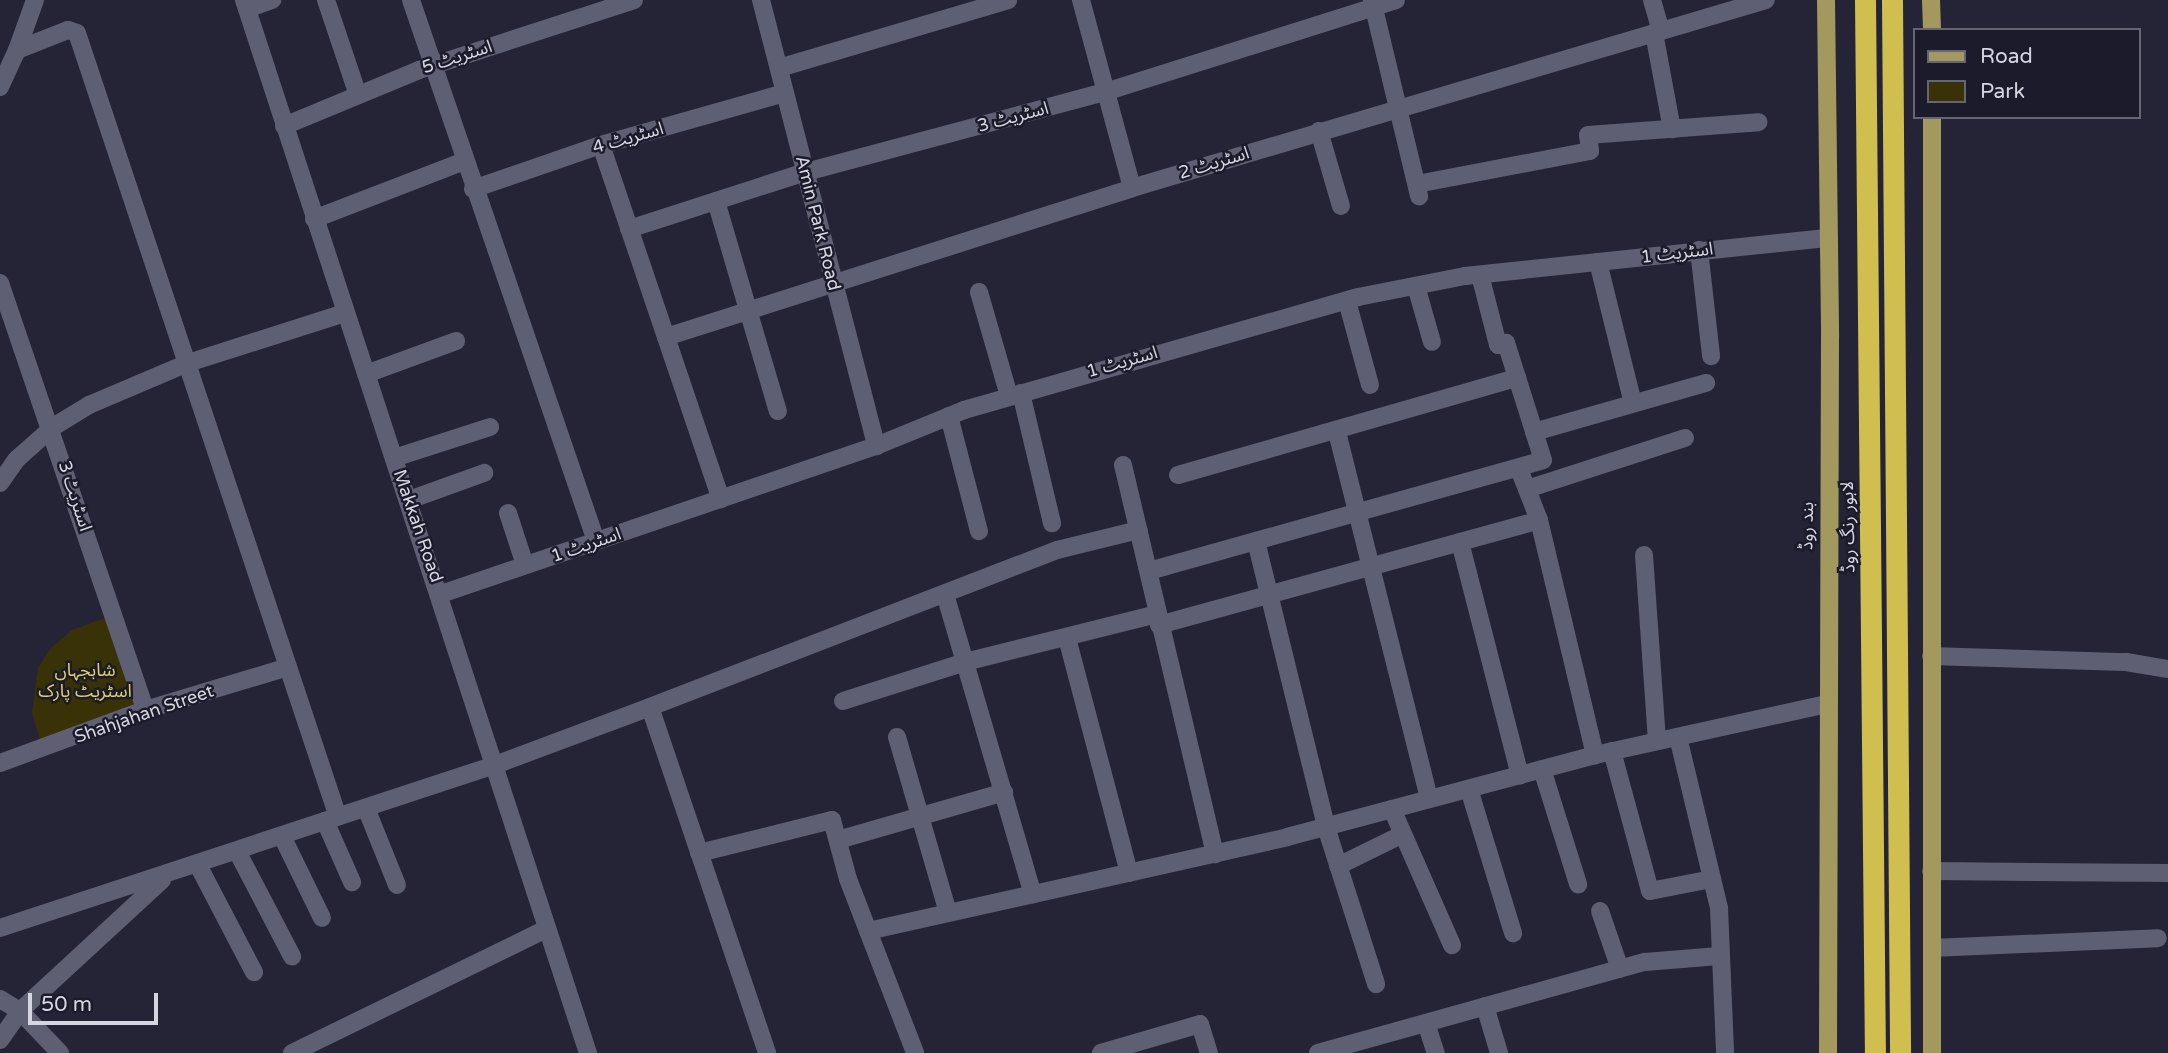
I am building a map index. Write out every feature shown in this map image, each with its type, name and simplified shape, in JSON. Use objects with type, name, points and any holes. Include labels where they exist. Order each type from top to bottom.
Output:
[{"type":"highway","name":"لاہور رنگ روڈ","points":[[1865,0],[1875,1053]]},
{"type":"highway","points":[[1892,0],[1900,1053]]},
{"type":"main road","name":"بند روڈ","points":[[1826,0],[1829,238],[1828,1053]]},
{"type":"main road","points":[[1931,0],[1932,28]]},
{"type":"main road","points":[[1932,119],[1932,1053]]},
{"type":"street","points":[[0,87],[35,0]]},
{"type":"street","points":[[245,5],[272,0]]},
{"type":"street","points":[[326,0],[358,95]]},
{"type":"street","points":[[411,0],[473,189],[596,541]]},
{"type":"street","name":"اسٹریٹ 5","points":[[284,126],[433,65],[632,0]]},
{"type":"street","name":"Amin Park Road","points":[[761,0],[876,446]]},
{"type":"street","points":[[779,68],[1008,0]]},
{"type":"street","points":[[1080,0],[1132,188]]},
{"type":"street","name":"اسٹریٹ 3","points":[[629,229],[806,173],[1105,92],[1373,3],[1396,0]]},
{"type":"street","points":[[1651,0],[1672,129]]},
{"type":"street","name":"اسٹریٹ 2","points":[[666,337],[1132,188],[1766,0]]},
{"type":"street","points":[[1373,3],[1418,190],[1590,151],[1588,135],[1759,122]]},
{"type":"street","name":"Makkah Road","points":[[245,5],[345,313],[441,594],[546,929],[588,1053]]},
{"type":"street","points":[[17,50],[68,30],[77,33],[288,667],[331,819],[352,882]]},
{"type":"street","name":"اسٹریٹ 4","points":[[473,189],[601,145],[785,93]]},
{"type":"street","points":[[1319,131],[1342,206]]},
{"type":"street","points":[[601,145],[721,499]]},
{"type":"street","points":[[314,219],[464,161]]},
{"type":"street","points":[[716,201],[778,411]]},
{"type":"street","name":"اسٹریٹ 1","points":[[441,594],[876,446],[949,416],[1015,394],[1347,300],[1480,275],[1829,238]]},
{"type":"street","points":[[1699,250],[1711,356]]},
{"type":"street","points":[[1598,262],[1633,403]]},
{"type":"street","points":[[1149,571],[1543,460],[1506,343],[1498,345],[1480,275]]},
{"type":"street","points":[[1416,286],[1432,342]]},
{"type":"street","name":"اسٹریٹ 3","points":[[1,289],[53,427],[145,710]]},
{"type":"street","points":[[979,292],[1015,394],[1052,523]]},
{"type":"street","points":[[1347,300],[1370,385]]},
{"type":"street","points":[[0,483],[18,459],[53,427],[100,400],[188,363],[345,313]]},
{"type":"street","points":[[366,374],[456,341]]},
{"type":"street","points":[[1178,475],[1337,432],[1517,378]]},
{"type":"street","points":[[1534,432],[1706,383]]},
{"type":"street","points":[[949,416],[979,531]]},
{"type":"street","points":[[394,458],[489,427]]},
{"type":"street","points":[[1337,432],[1429,799]]},
{"type":"street","points":[[1527,489],[1685,438]]},
{"type":"street","points":[[1123,465],[1215,854]]},
{"type":"street","points":[[1518,469],[1539,520],[1604,753],[1650,891],[1713,880]]},
{"type":"street","points":[[409,500],[484,473]]},
{"type":"street","points":[[508,513],[525,565]]},
{"type":"street","points":[[843,701],[965,662],[1269,595],[1539,520]]},
{"type":"street","points":[[0,928],[167,876],[495,765],[1057,550],[1139,530]]},
{"type":"street","points":[[1256,541],[1326,827],[1376,984]]},
{"type":"street","points":[[1460,542],[1520,775]]},
{"type":"street","points":[[1644,555],[1657,741]]},
{"type":"street","points":[[945,594],[1033,894]]},
{"type":"street","points":[[1067,638],[1129,873]]},
{"type":"street","points":[[1931,656],[2126,662],[2168,669]]},
{"type":"street","name":"Shahjahan Street","points":[[0,763],[145,710],[288,667]]},
{"type":"street","points":[[868,931],[1215,854],[1604,753],[1827,704]]},
{"type":"street","points":[[650,707],[766,1053]]},
{"type":"street","points":[[897,737],[948,913]]},
{"type":"street","points":[[1678,737],[1719,908],[1725,1053]]},
{"type":"street","points":[[1542,769],[1578,884]]},
{"type":"street","points":[[1469,789],[1513,933]]},
{"type":"street","points":[[838,839],[1004,792]]},
{"type":"street","points":[[366,808],[397,885]]},
{"type":"street","points":[[1392,810],[1452,945]]},
{"type":"street","points":[[699,853],[832,820],[868,931],[915,1053]]},
{"type":"street","points":[[1339,866],[1403,834]]},
{"type":"street","points":[[282,836],[322,919]]},
{"type":"street","points":[[237,851],[292,956]]},
{"type":"street","points":[[198,865],[254,972]]},
{"type":"street","points":[[1931,872],[2168,873]]},
{"type":"street","points":[[0,1040],[20,1011],[167,876]]},
{"type":"street","points":[[1600,911],[1620,969]]},
{"type":"street","points":[[292,1053],[546,929]]},
{"type":"street","points":[[1931,947],[2158,938]]},
{"type":"street","points":[[1318,1053],[1343,1050],[1426,1023],[1645,962],[1719,956]]},
{"type":"street","points":[[0,999],[20,1011],[60,1053]]},
{"type":"street","points":[[1485,1006],[1499,1053]]},
{"type":"street","points":[[1426,1023],[1436,1053]]},
{"type":"street","points":[[1101,1053],[1200,1024],[1209,1053]]},
{"type":"green space","name":"شاہجہاں اسٹریٹ پارک","points":[[113,615],[145,710],[43,749],[32,713],[38,668],[50,649],[72,630]]}]
